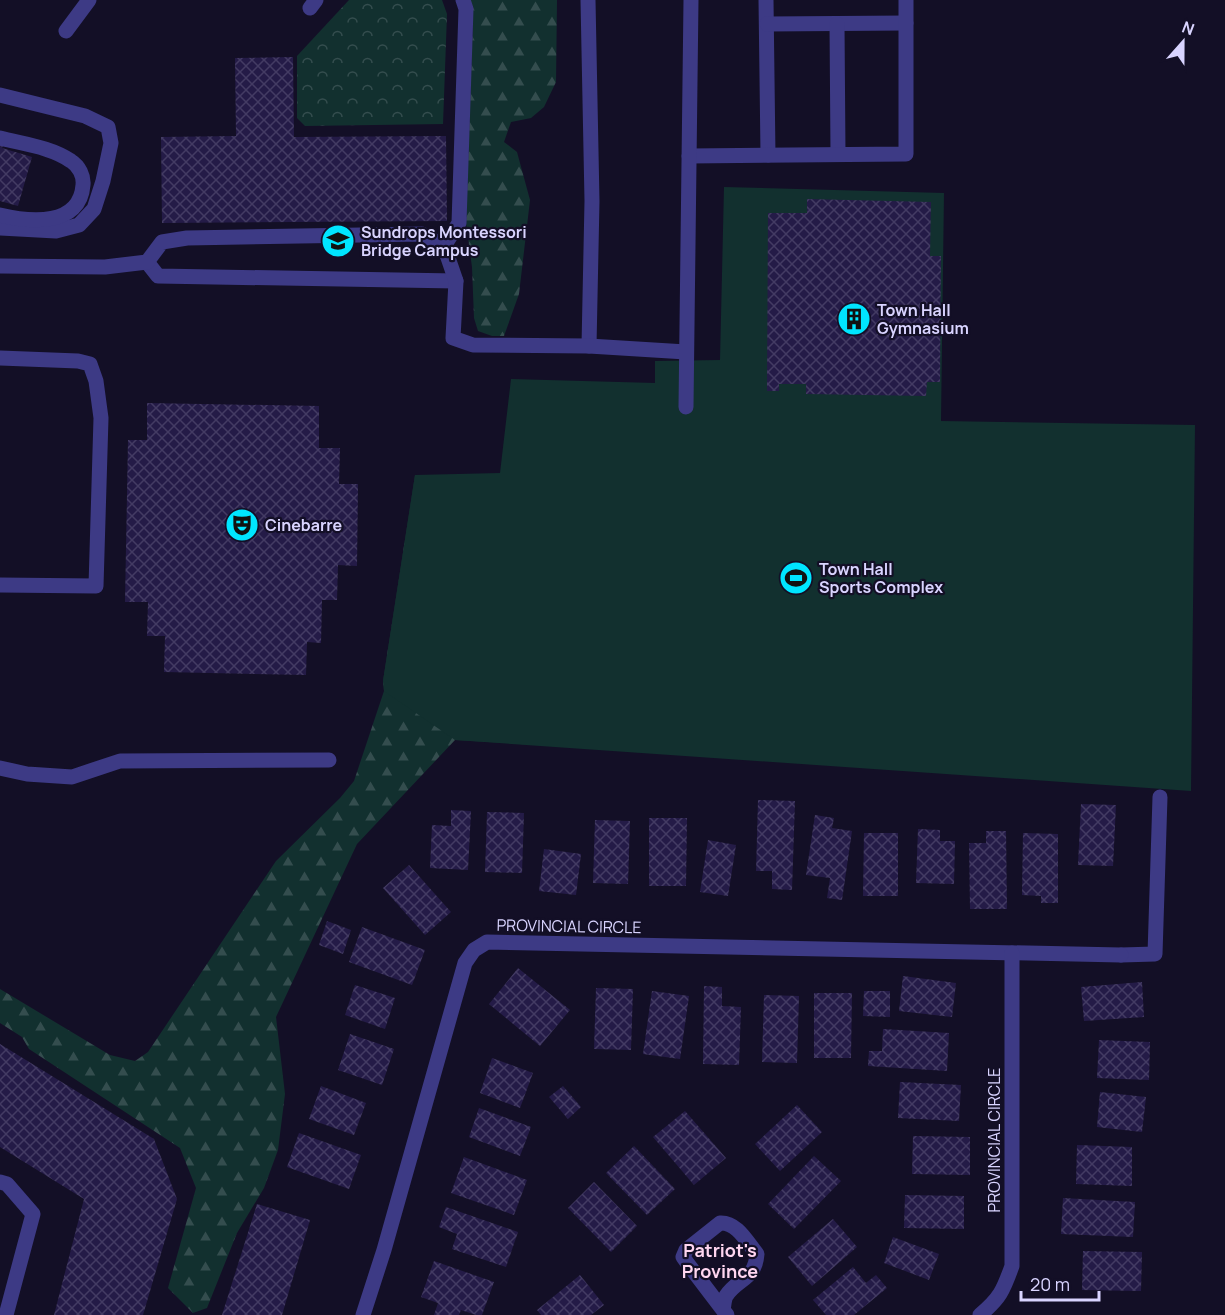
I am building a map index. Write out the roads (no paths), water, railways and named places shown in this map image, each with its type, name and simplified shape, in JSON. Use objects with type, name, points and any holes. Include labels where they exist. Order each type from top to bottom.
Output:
[{"type":"street","points":[[66,31],[89,0]]},
{"type":"street","points":[[444,246],[459,224],[466,9],[463,0]]},
{"type":"street","points":[[588,0],[592,201],[589,346]]},
{"type":"street","points":[[686,407],[691,0]]},
{"type":"street","points":[[766,0],[768,155]]},
{"type":"street","points":[[689,156],[906,154],[906,0]]},
{"type":"street","points":[[767,24],[906,23]]},
{"type":"street","points":[[837,24],[838,154]]},
{"type":"street","points":[[0,95],[85,116],[108,127],[111,143],[94,209],[79,225],[56,231],[0,228]]},
{"type":"street","points":[[0,138],[52,152],[72,161],[81,171],[84,183],[76,207],[67,214],[50,219],[18,219],[0,215]]},
{"type":"street","points":[[0,266],[105,267],[147,262],[162,242],[187,238],[422,234],[444,246],[456,281],[453,338],[473,345],[589,346],[686,352]]},
{"type":"street","points":[[147,262],[158,276],[456,281]]},
{"type":"street","points":[[0,358],[78,361],[90,364],[96,381],[101,417],[96,586],[0,585]]},
{"type":"street","points":[[0,768],[27,774],[72,777],[120,760],[329,760]]},
{"type":"street","name":"PROVINCIAL CIRCLE","points":[[363,1315],[384,1250],[465,963],[474,950],[487,942],[1155,954],[1160,796]]},
{"type":"street","name":"PROVINCIAL CIRCLE","points":[[980,1315],[998,1300],[1012,1266],[1012,953]]},
{"type":"street","points":[[0,1182],[7,1184],[33,1214],[6,1315]]},
{"type":"street","points":[[727,1222],[734,1226],[757,1254],[753,1272],[725,1297],[725,1313],[683,1257],[686,1250],[720,1223],[727,1222]]},
{"type":"place","name":"Sundrops Montessori Bridge Campus","points":[[338,241]]},
{"type":"place","name":"Town Hall Gymnasium","points":[[854,319]]},
{"type":"place","name":"Cinebarre","points":[[242,525]]},
{"type":"place","name":"Town Hall Sports Complex","points":[[796,578]]},
{"type":"district","name":"Patriot's Province","points":[[720,1261]]}]
